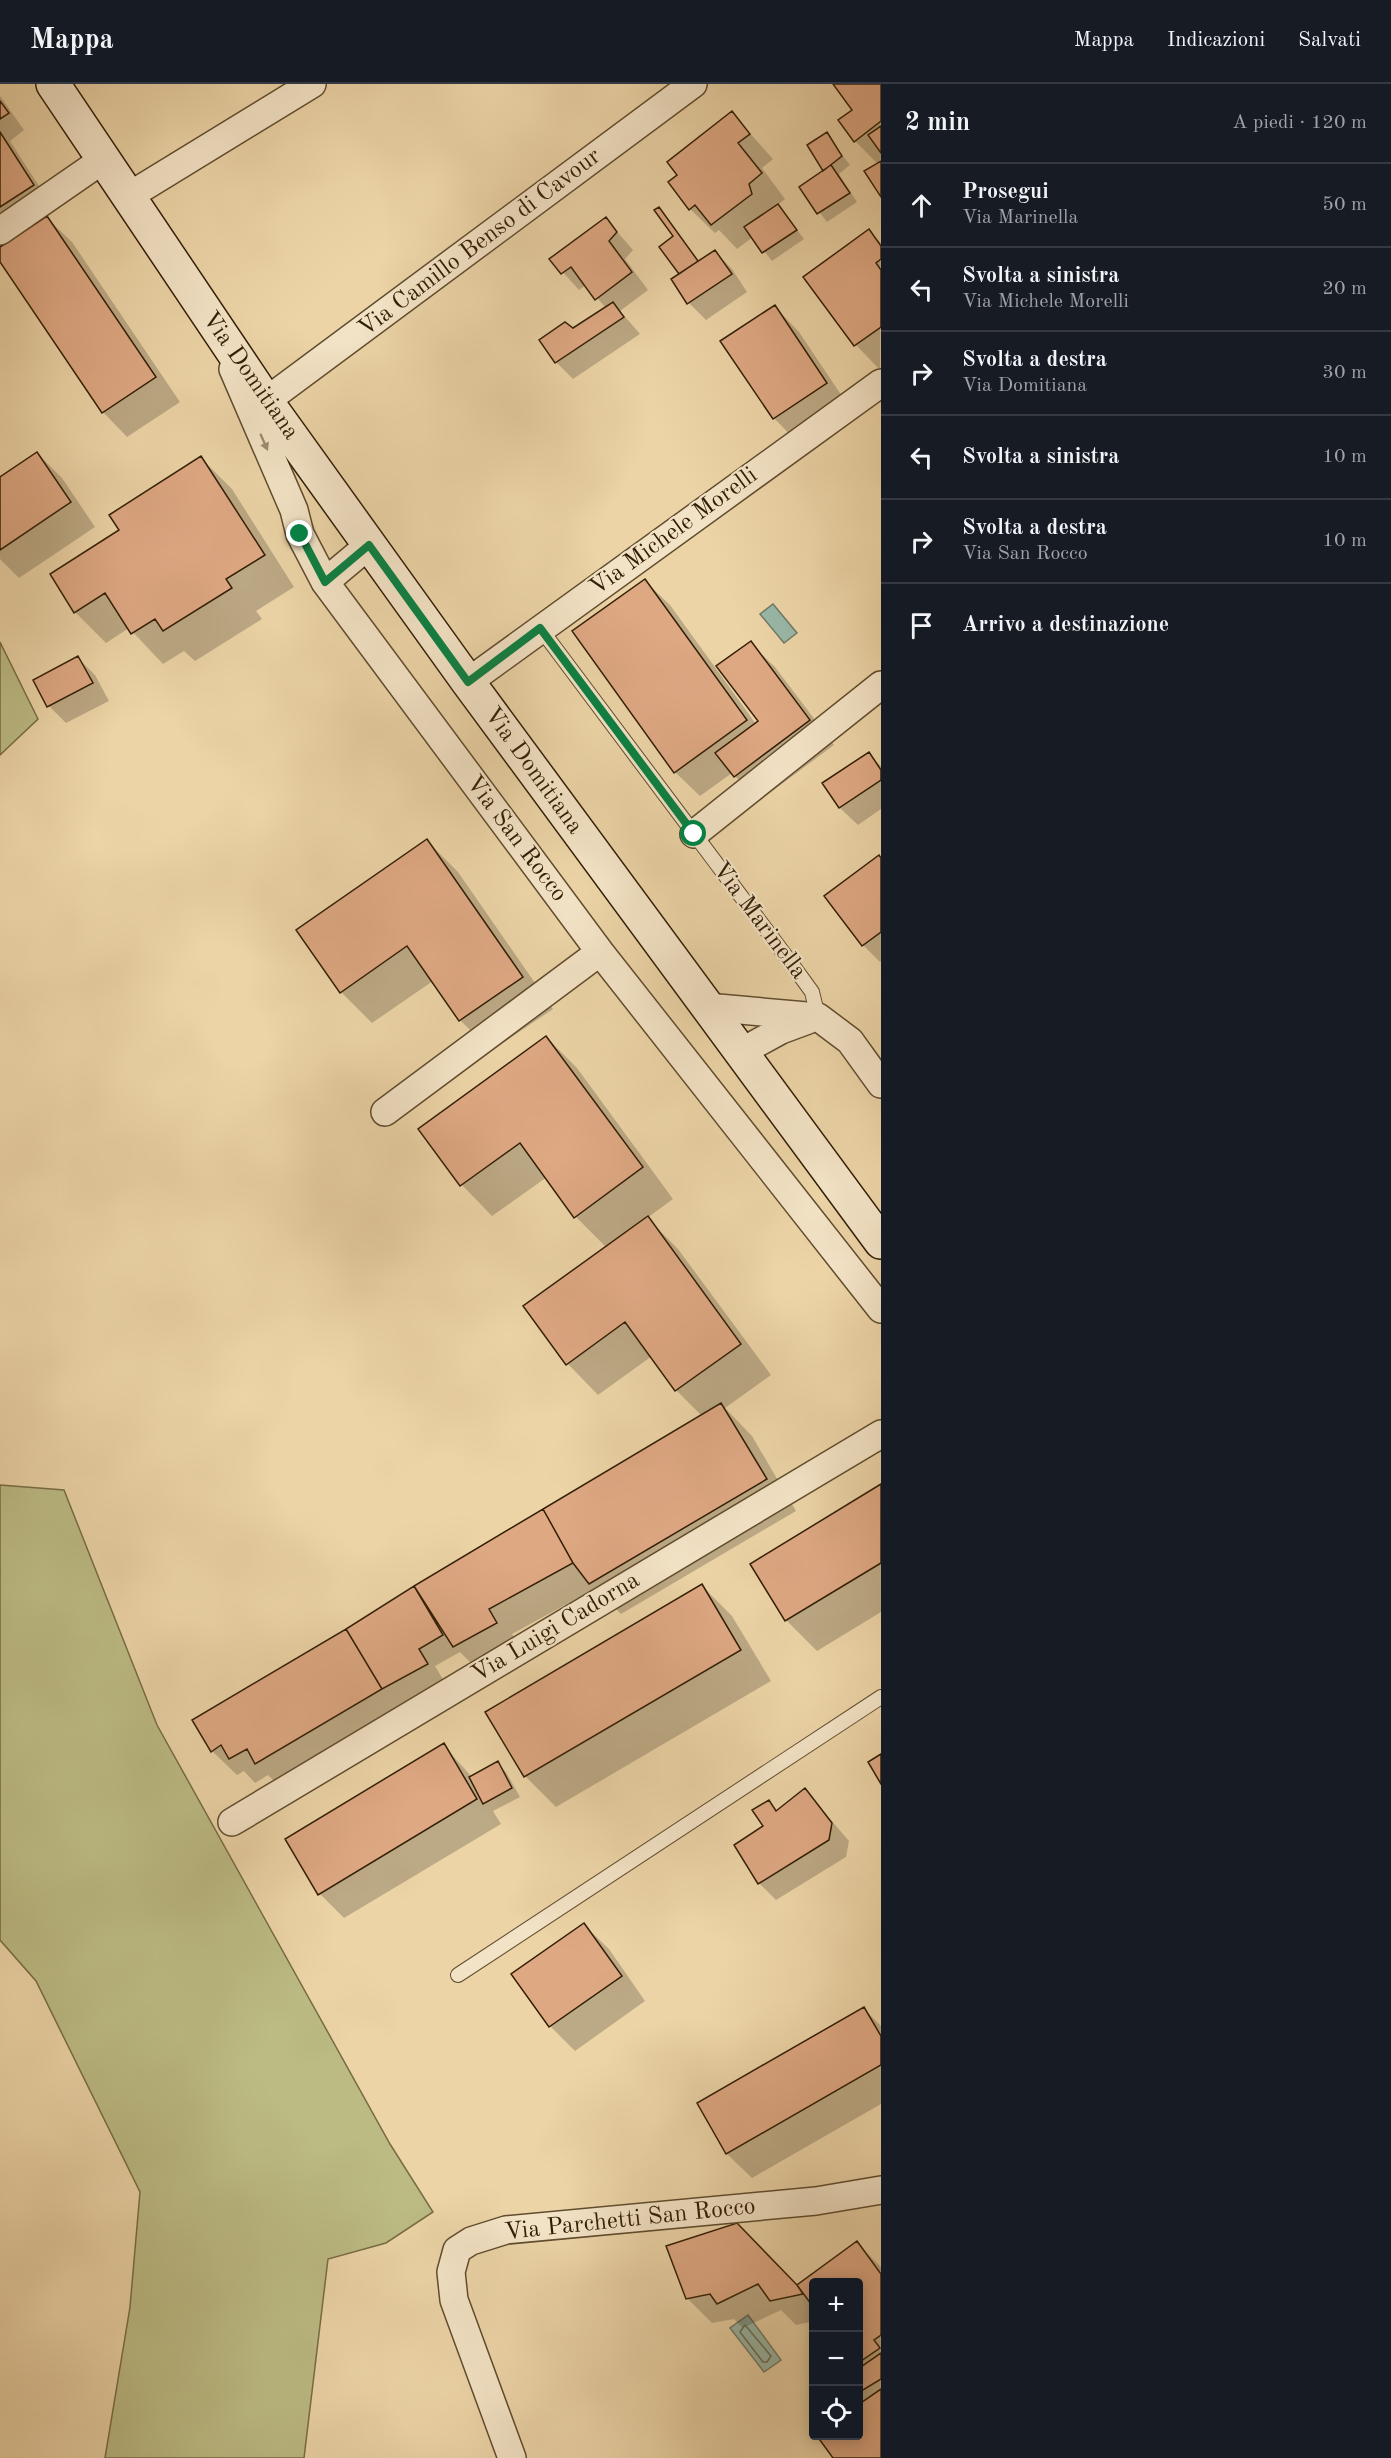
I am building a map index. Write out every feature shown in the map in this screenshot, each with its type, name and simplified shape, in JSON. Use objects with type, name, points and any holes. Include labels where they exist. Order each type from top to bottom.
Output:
[{"type":"street","name":"Via Domitiana","points":[[53,84],[266,401],[468,682],[881,1242]]},
{"type":"street","points":[[129,196],[312,84]]},
{"type":"street","name":"Via Camillo Benso di Cavour","points":[[266,401],[693,84]]},
{"type":"street","points":[[0,231],[104,159]]},
{"type":"street","name":"Via San Rocco","points":[[217,330],[294,510],[300,534],[325,582],[600,952],[881,1309]]},
{"type":"street","name":"Via Michele Morelli","points":[[468,682],[881,382]]},
{"type":"street","points":[[325,582],[369,545]]},
{"type":"street","points":[[694,834],[881,685]]},
{"type":"street","points":[[386,1112],[600,952]]},
{"type":"street","name":"Via Marinella","points":[[707,1007],[818,1017]]},
{"type":"street","points":[[741,1053],[781,1030],[818,1017],[850,1041],[881,1084]]},
{"type":"street","name":"Via Luigi Cadorna","points":[[232,1822],[881,1434]]},
{"type":"street","name":"Via Parchetti San Rocco","points":[[512,2458],[454,2300],[451,2272],[457,2250],[471,2241],[506,2230],[816,2201],[881,2190]]},
{"type":"lane","name":"Via Marinella","points":[[540,628],[812,992],[818,1017]]},
{"type":"lane","points":[[458,1975],[881,1697]]},
{"type":"shaded area","points":[[0,642],[38,719],[0,755]]},
{"type":"shaded area","points":[[0,1485],[64,1490],[157,1725],[390,2144],[433,2212],[386,2243],[328,2259],[304,2458],[105,2458],[130,2307],[140,2192],[36,1981],[0,1940]]},
{"type":"water","points":[[773,604],[797,633],[784,643],[760,614]]},
{"type":"water","points":[[748,2315],[781,2360],[764,2372],[730,2328]]},
{"type":"building","points":[[833,84],[881,84],[881,121],[854,142],[838,120],[852,110]]},
{"type":"building","points":[[0,101],[9,113],[0,119]]},
{"type":"building","points":[[732,111],[750,134],[738,143],[762,173],[749,184],[752,194],[711,225],[695,205],[689,210],[668,182],[677,175],[667,162]]},
{"type":"building","points":[[881,126],[881,153],[868,135]]},
{"type":"building","points":[[0,132],[34,185],[0,207]]},
{"type":"building","points":[[827,132],[842,156],[823,171],[807,145]]},
{"type":"building","points":[[881,161],[881,197],[864,171]]},
{"type":"building","points":[[831,165],[850,193],[817,214],[799,187]]},
{"type":"building","points":[[778,204],[797,230],[762,253],[744,227]]},
{"type":"building","points":[[659,207],[698,261],[679,274],[659,247],[673,236],[654,210]]},
{"type":"building","points":[[47,216],[156,377],[102,413],[0,262],[0,247]]},
{"type":"building","points":[[606,217],[617,232],[609,241],[632,272],[595,300],[571,267],[561,274],[549,259]]},
{"type":"building","points":[[869,229],[881,246],[881,259],[876,263],[881,270],[881,327],[854,346],[803,277]]},
{"type":"building","points":[[715,250],[732,274],[687,304],[671,279]]},
{"type":"building","points":[[613,302],[624,317],[555,363],[539,340],[565,322],[573,328]]},
{"type":"building","points":[[775,305],[827,383],[773,419],[720,341]]},
{"type":"building","points":[[37,452],[71,502],[0,550],[0,477]]},
{"type":"building","points":[[201,456],[265,555],[226,579],[232,588],[163,631],[155,619],[131,634],[105,593],[74,613],[50,574],[119,530],[109,515]]},
{"type":"building","points":[[645,579],[747,720],[674,773],[572,631]]},
{"type":"building","points":[[751,641],[810,720],[734,777],[715,753],[758,721],[716,666]]},
{"type":"building","points":[[78,656],[93,683],[47,707],[33,680]]},
{"type":"building","points":[[869,752],[881,770],[881,780],[839,808],[822,783]]},
{"type":"building","points":[[427,839],[523,977],[459,1021],[407,946],[340,993],[296,930]]},
{"type":"building","points":[[879,855],[881,858],[881,932],[862,946],[824,896]]},
{"type":"building","points":[[546,1036],[643,1167],[574,1218],[520,1143],[460,1186],[418,1129]]},
{"type":"building","points":[[648,1216],[741,1344],[675,1391],[625,1322],[566,1365],[523,1306]]},
{"type":"building","points":[[721,1403],[767,1479],[589,1584],[573,1563],[543,1509]]},
{"type":"building","points":[[881,1484],[881,1563],[785,1621],[750,1564]]},
{"type":"building","points":[[543,1509],[573,1563],[489,1609],[497,1623],[453,1647],[414,1586]]},
{"type":"building","points":[[702,1584],[741,1650],[524,1777],[485,1712]]},
{"type":"building","points":[[414,1586],[443,1635],[419,1649],[428,1664],[382,1689],[346,1629]]},
{"type":"building","points":[[346,1629],[382,1689],[255,1764],[247,1749],[229,1759],[221,1745],[211,1752],[192,1720]]},
{"type":"building","points":[[444,1743],[477,1799],[318,1895],[285,1839]]},
{"type":"building","points":[[881,1754],[881,1784],[868,1762]]},
{"type":"building","points":[[498,1761],[512,1788],[483,1804],[469,1777]]},
{"type":"building","points":[[805,1788],[832,1823],[829,1840],[758,1884],[734,1845],[763,1826],[752,1810],[769,1800],[776,1811]]},
{"type":"building","points":[[584,1923],[622,1976],[549,2027],[511,1974]]},
{"type":"building","points":[[864,2007],[881,2036],[881,2065],[726,2154],[697,2103]]},
{"type":"building","points":[[737,2223],[803,2294],[770,2301],[758,2284],[717,2304],[710,2294],[686,2299],[666,2246]]},
{"type":"building","points":[[857,2241],[881,2274],[881,2335],[874,2340],[880,2348],[863,2360],[863,2278],[809,2278],[809,2301],[797,2285]]},
{"type":"building","points":[[881,2353],[881,2379],[863,2390],[863,2386],[863,2366]]},
{"type":"building","points":[[881,2389],[881,2458],[833,2458],[820,2440],[863,2440],[863,2402]]},
{"type":"route","points":[[300,534],[325,582],[369,545],[468,682],[540,628],[694,834]]}]
